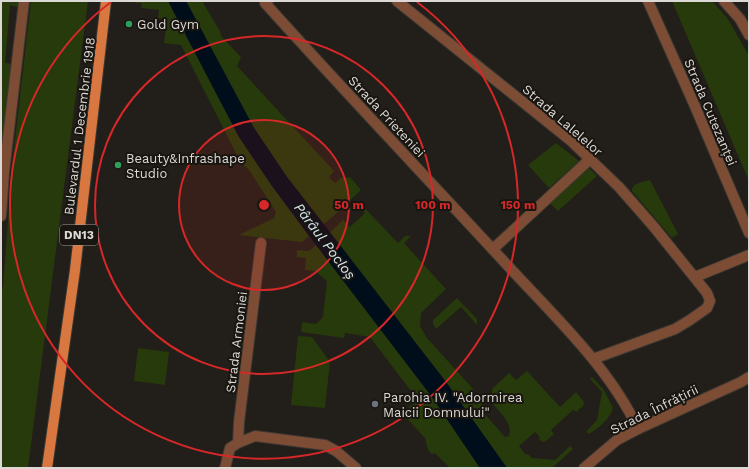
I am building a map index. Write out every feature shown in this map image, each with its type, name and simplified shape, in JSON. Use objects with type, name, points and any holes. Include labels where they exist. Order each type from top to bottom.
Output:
[{"type":"main road","name":"Bulevardul 1 Decembrie 1918","points":[[47,468],[74,281],[106,1]]},
{"type":"street","points":[[1,216],[3,172],[24,1]]},
{"type":"street","name":"Strada Prieteniei","points":[[268,1],[265,3],[593,359],[628,409],[638,429]]},
{"type":"street","name":"Strada Lalelelor","points":[[397,1],[570,140],[619,187],[654,227],[707,293],[710,300],[707,308],[675,329],[593,359]]},
{"type":"street","name":"Strada Cutezanței","points":[[648,1],[749,233]]},
{"type":"street","points":[[724,1],[740,19],[749,35]]},
{"type":"street","points":[[493,249],[590,159]]},
{"type":"street","name":"Strada Armoniei","points":[[238,443],[239,422],[261,243]]},
{"type":"street","points":[[695,277],[749,255]]},
{"type":"street","name":"Strada Înfrățirii","points":[[584,468],[617,440],[746,380]]},
{"type":"street","points":[[225,468],[230,448],[255,436],[325,445],[336,451],[356,468]]},
{"type":"green space","points":[[1,1],[21,1],[19,8],[10,5],[5,63],[14,64],[1,156]]},
{"type":"green space","points":[[31,1],[88,1],[28,468],[1,468],[1,294],[3,287],[12,166]]},
{"type":"green space","points":[[136,1],[168,1],[239,137],[272,186],[309,236],[302,242],[239,235],[274,218],[276,212],[249,170],[240,161],[181,45],[164,43],[167,19],[158,18],[159,10],[141,8],[142,3],[135,3]]},
{"type":"green space","points":[[186,1],[202,1],[220,31],[221,36],[241,57],[237,66],[334,171],[329,177],[335,183],[341,178],[350,177],[361,190],[345,205],[339,200],[334,205],[339,211],[324,224],[287,177],[254,128]]},
{"type":"green space","points":[[672,1],[712,1],[728,19],[749,56],[749,181]]},
{"type":"green space","points":[[556,143],[579,161],[549,188],[528,165]]},
{"type":"green space","points":[[589,168],[597,176],[558,211],[550,203]]},
{"type":"green space","points":[[650,180],[678,234],[672,238],[632,191],[634,186],[641,182]]},
{"type":"green space","points":[[360,203],[398,243],[405,236],[411,236],[404,243],[446,289],[421,313],[420,326],[427,338],[474,390],[468,395],[476,405],[482,400],[483,412],[505,437],[509,436],[509,427],[505,418],[492,403],[492,389],[509,373],[516,380],[527,371],[560,407],[576,392],[584,402],[583,406],[576,412],[573,410],[551,430],[554,434],[546,441],[542,442],[539,439],[540,437],[535,432],[519,446],[526,455],[528,454],[532,458],[555,460],[570,446],[573,449],[552,468],[507,468],[446,382],[330,232],[343,220],[350,227],[365,213],[358,206]]},
{"type":"green space","points":[[316,245],[432,397],[480,468],[450,468],[435,453],[432,454],[428,450],[425,438],[403,414],[417,399],[370,337],[345,333],[344,338],[301,332],[302,322],[316,324],[323,317],[327,281],[315,271],[305,270],[306,258],[297,257],[297,250],[309,251]]},
{"type":"green space","points":[[457,298],[477,319],[477,325],[461,307],[436,329],[433,324],[433,320]]},
{"type":"green space","points":[[298,336],[312,337],[330,362],[325,408],[291,405]]},
{"type":"green space","points":[[138,348],[169,352],[165,385],[134,381]]},
{"type":"green space","points":[[592,377],[604,390],[613,408],[609,417],[589,434],[586,432],[597,420],[602,392],[590,379]]},
{"type":"water","name":"Pârâul Pocloș","points":[[168,1],[186,1],[254,128],[287,177],[446,382],[507,468],[480,468],[432,397],[272,186],[239,137]]},
{"type":"place","name":"Gold Gym","points":[[129,24]]},
{"type":"place","name":"Beauty&Infrashape Studio","points":[[118,165]]},
{"type":"place","name":"Parohia IV. \"Adormirea Maicii Domnului\"","points":[[375,404]]}]
